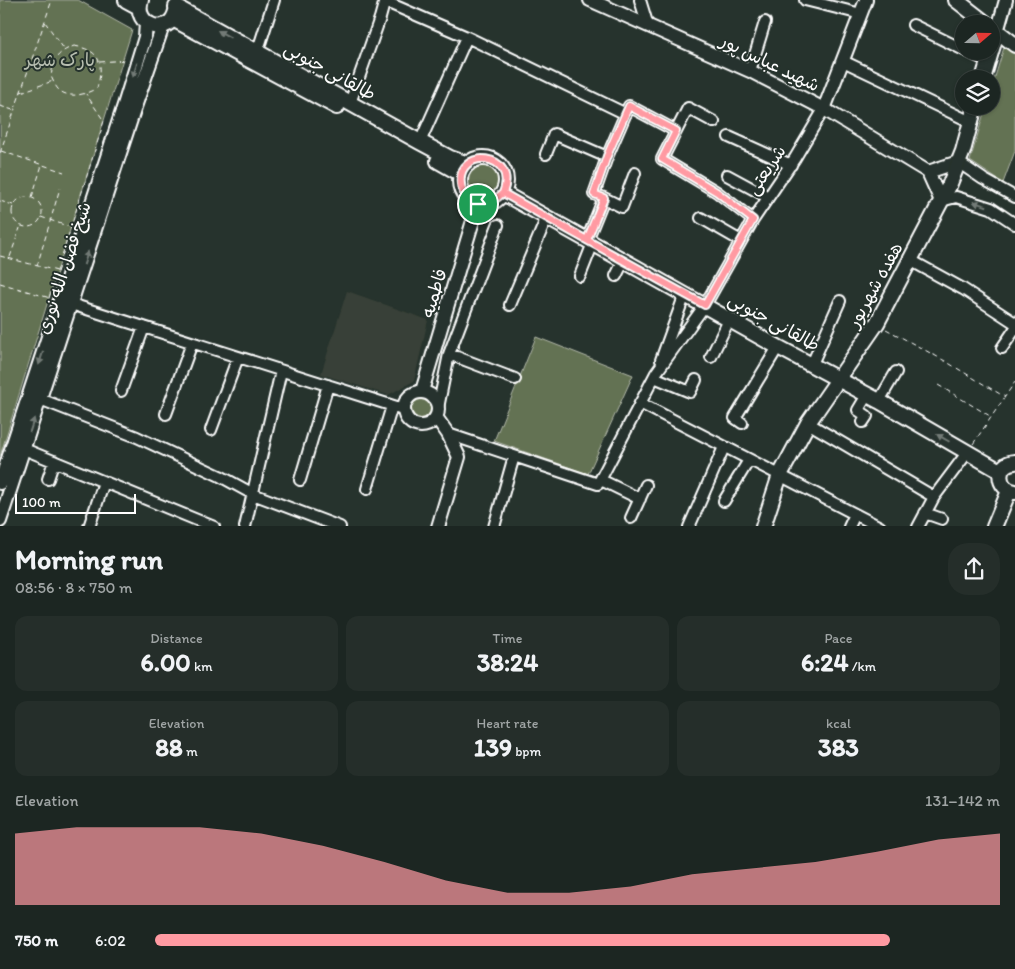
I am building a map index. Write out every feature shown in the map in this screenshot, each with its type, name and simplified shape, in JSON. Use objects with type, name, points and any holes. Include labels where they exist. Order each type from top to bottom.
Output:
[{"type":"main road","points":[[126,0],[140,4],[142,18],[146,23],[157,27],[171,13]]},
{"type":"main road","points":[[956,0],[975,15]]},
{"type":"main road","name":"طالقانی جنوبی","points":[[171,13],[257,53],[450,158],[465,169]]},
{"type":"main road","name":"طالقانی جنوبی","points":[[171,13],[465,169]]},
{"type":"main road","points":[[1000,34],[1015,45]]},
{"type":"main road","points":[[987,70],[989,62]]},
{"type":"main road","name":"هفده شهریور","points":[[763,526],[780,475],[808,423],[877,324],[942,201],[958,162],[973,115]]},
{"type":"main road","points":[[481,158],[495,161],[504,172],[506,186],[503,193],[492,202],[478,204],[466,196],[460,182],[465,169],[481,158]]},
{"type":"main road","name":"طالقانی جنوبی","points":[[503,193],[730,318],[778,347],[873,398],[1000,471]]},
{"type":"main road","points":[[994,526],[1012,491],[1002,485],[1000,471],[1007,464],[1015,462]]},
{"type":"street","points":[[257,53],[274,0]]},
{"type":"street","name":"شهید عباس پور","points":[[590,0],[750,71],[824,109],[928,172]]},
{"type":"street","points":[[640,0],[648,26]]},
{"type":"street","points":[[805,0],[861,14]]},
{"type":"street","name":"شریعتی","points":[[655,375],[705,305],[753,220],[791,164],[824,109],[866,0]]},
{"type":"street","points":[[998,15],[1006,0]]},
{"type":"street","points":[[350,103],[385,1],[676,131]]},
{"type":"street","name":"شیخ فضل الله نوری","points":[[0,521],[40,399],[60,301],[171,13]]},
{"type":"street","points":[[750,71],[765,22]]},
{"type":"street","name":"شیخ فضل الله نوری","points":[[0,483],[137,63],[145,37],[146,23]]},
{"type":"street","points":[[912,25],[955,46]]},
{"type":"street","points":[[420,142],[467,37]]},
{"type":"street","points":[[985,60],[989,62]]},
{"type":"street","points":[[843,61],[971,122]]},
{"type":"street","points":[[714,122],[688,108],[662,159],[717,192],[753,220]]},
{"type":"street","points":[[628,110],[607,156],[594,194],[622,207],[635,173]]},
{"type":"street","points":[[546,154],[554,134],[607,156]]},
{"type":"street","points":[[729,137],[791,164]]},
{"type":"street","points":[[1015,197],[958,162],[928,172],[942,201],[956,197],[991,208],[1015,224]]},
{"type":"street","points":[[727,175],[768,197]]},
{"type":"street","points":[[580,276],[604,198]]},
{"type":"street","name":"فاطمیه","points":[[422,392],[478,204]]},
{"type":"street","points":[[510,305],[547,218]]},
{"type":"street","points":[[701,218],[741,241]]},
{"type":"street","name":"فاطمیه","points":[[437,412],[449,354],[498,224]]},
{"type":"street","points":[[616,276],[624,260]]},
{"type":"street","points":[[910,260],[962,289],[1015,323]]},
{"type":"street","points":[[448,434],[598,484],[655,375],[685,294]]},
{"type":"street","points":[[60,301],[398,407],[407,420],[417,426],[428,425],[437,412]]},
{"type":"street","points":[[812,364],[840,301]]},
{"type":"street","points":[[711,358],[730,318]]},
{"type":"street","points":[[121,391],[144,328]]},
{"type":"street","points":[[1002,348],[1015,329]]},
{"type":"street","points":[[166,414],[192,343]]},
{"type":"street","points":[[742,423],[735,418],[778,347]]},
{"type":"street","points":[[449,354],[516,378]]},
{"type":"street","points":[[211,430],[238,357]]},
{"type":"street","points":[[245,526],[281,371]]},
{"type":"street","points":[[863,422],[867,416],[858,410],[873,398],[896,372]]},
{"type":"street","points":[[655,375],[690,392],[696,380]]},
{"type":"street","points":[[300,480],[328,385]]},
{"type":"street","points":[[367,489],[398,407],[411,394],[427,392],[435,398],[437,412],[459,457],[438,526]]},
{"type":"street","points":[[40,399],[137,437],[220,476],[253,494],[340,526]]},
{"type":"street","points":[[640,403],[880,526]]},
{"type":"street","points":[[808,423],[934,497]]},
{"type":"street","points":[[689,526],[724,447]]},
{"type":"street","points":[[24,449],[214,526]]},
{"type":"street","points":[[918,526],[934,497],[967,452]]},
{"type":"street","points":[[494,526],[514,456]]},
{"type":"street","points":[[724,501],[749,460]]},
{"type":"street","points":[[48,479],[54,461]]},
{"type":"street","points":[[600,480],[640,499]]},
{"type":"street","points":[[89,526],[104,482]]},
{"type":"street","points":[[631,518],[646,485]]},
{"type":"street","points":[[925,513],[942,519]]},
{"type":"street","points":[[849,526],[856,514]]},
{"type":"path","points":[[52,0],[0,152],[64,172]]},
{"type":"path","points":[[45,21],[65,50]]},
{"type":"path","points":[[74,46],[93,51],[100,62],[101,70],[97,88],[86,94],[70,95],[60,91],[51,76],[54,62],[61,51],[74,46]]},
{"type":"path","points":[[100,62],[130,60],[137,63]]},
{"type":"path","points":[[20,92],[53,80]]},
{"type":"path","points":[[0,283],[60,301],[57,271],[104,121],[86,94]]},
{"type":"path","points":[[0,106],[14,111]]},
{"type":"path","points":[[32,198],[42,164]]},
{"type":"path","points":[[37,266],[60,188]]},
{"type":"path","points":[[28,196],[32,198],[38,201],[43,210],[42,217],[32,228],[20,227],[13,219],[12,208],[18,199],[28,196]]},
{"type":"path","points":[[0,201],[14,205]]},
{"type":"path","points":[[42,217],[71,227]]},
{"type":"path","points":[[10,258],[20,227]]},
{"type":"path","points":[[0,256],[57,271]]},
{"type":"path","points":[[877,324],[946,361],[1005,397]]},
{"type":"path","points":[[967,452],[1015,382]]},
{"type":"path","points":[[938,385],[991,416]]},
{"type":"shaded area","points":[[347,291],[428,320],[414,381],[388,395],[321,374]]},
{"type":"green space","name":"پارک شهر","points":[[0,0],[78,0],[132,30],[0,456]]},
{"type":"green space","points":[[1005,44],[1015,51],[1015,151],[1003,183],[970,161],[983,115],[1000,115],[1000,70],[997,70]]},
{"type":"green space","points":[[484,164],[491,165],[496,169],[500,174],[500,188],[496,193],[491,197],[484,198],[477,197],[472,193],[468,188],[467,181],[468,174],[472,169],[477,165]]},
{"type":"green space","points":[[536,337],[633,375],[588,474],[494,441]]},
{"type":"green space","points":[[421,397],[430,400],[433,409],[430,418],[421,421],[412,418],[409,409],[412,400]]},
{"type":"route","points":[[478,204],[471,201],[462,189],[460,182],[462,174],[468,164],[474,160],[481,158],[495,161],[504,172],[506,179],[503,193],[547,218],[587,240],[604,198],[594,194],[607,156],[629,106],[676,131],[662,159],[717,192],[753,220],[705,305],[587,240],[503,193],[492,202],[478,204]]}]
